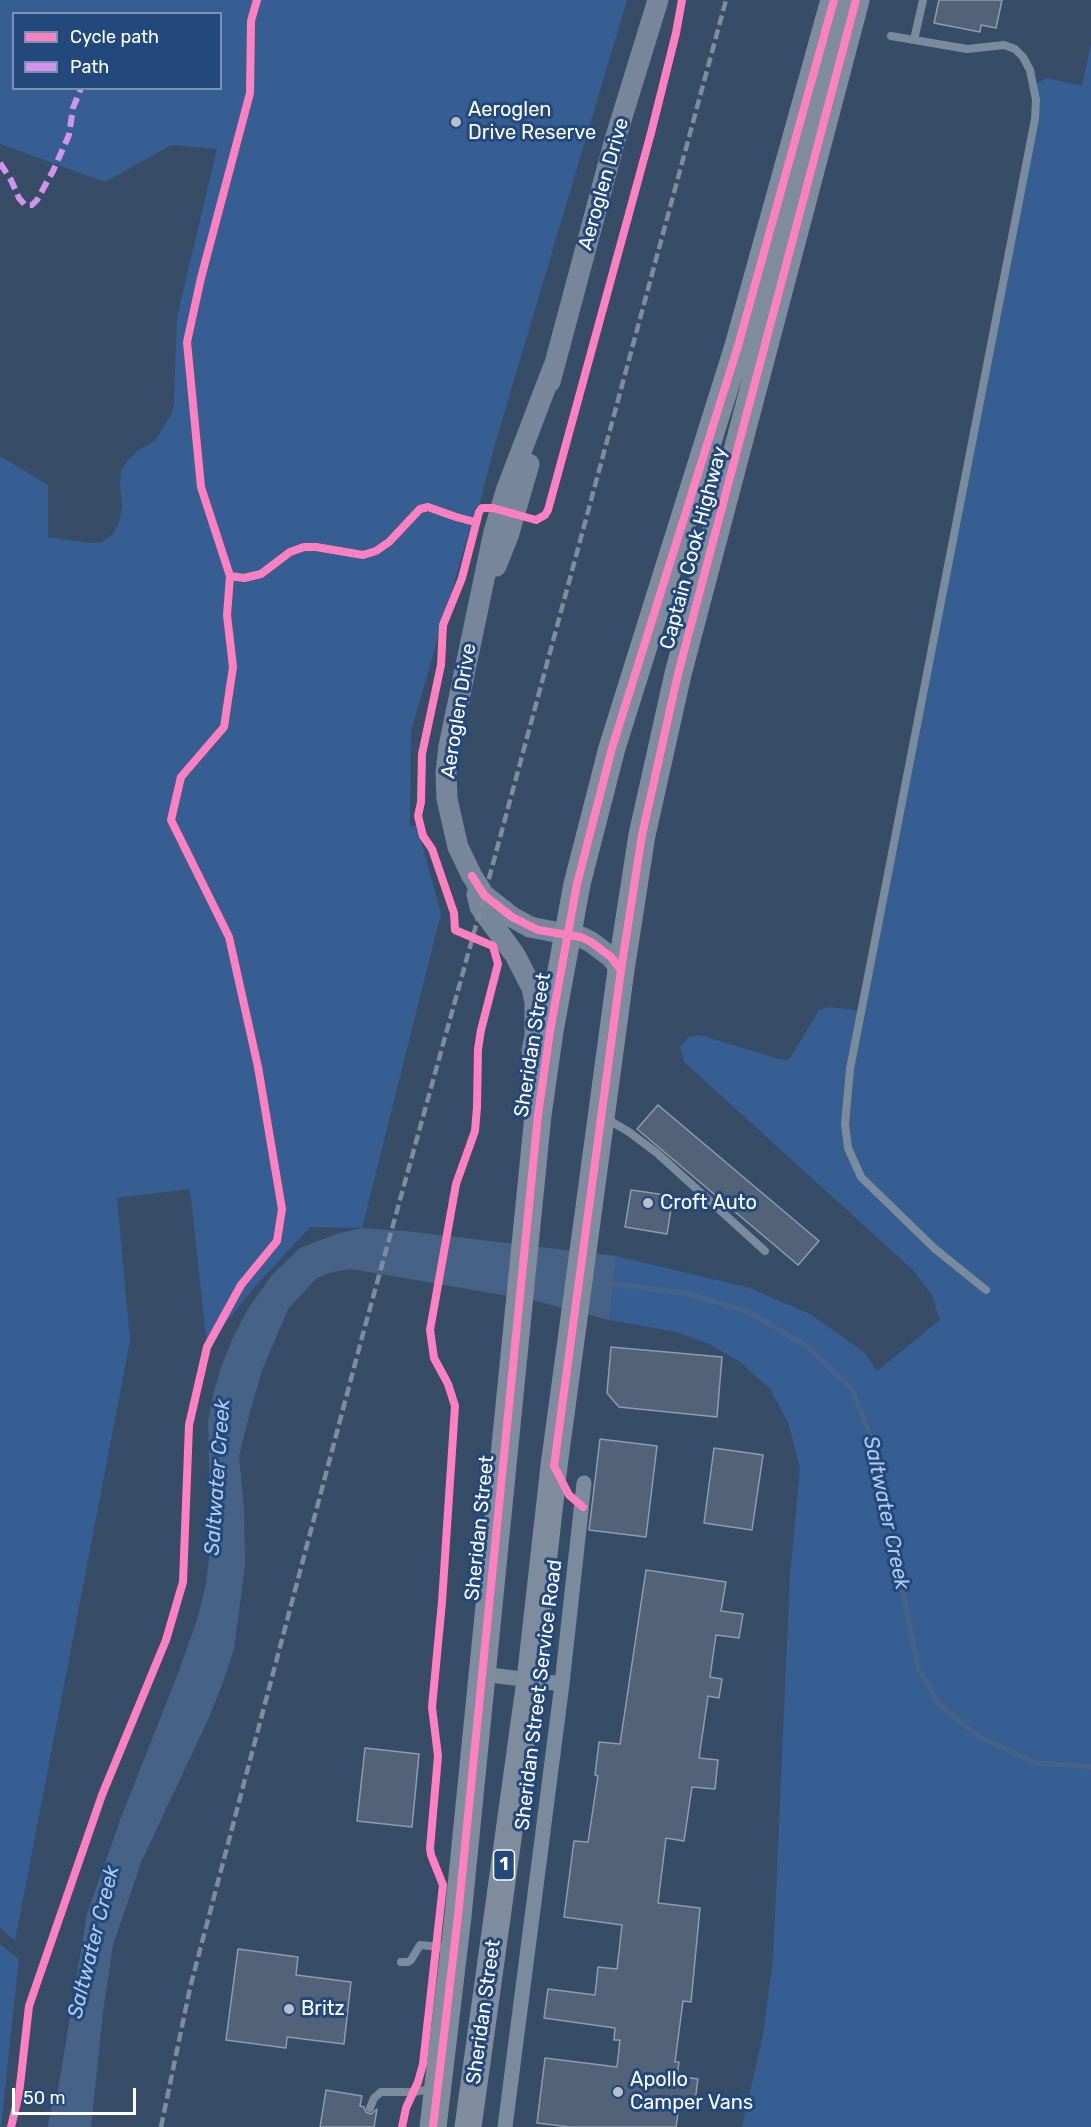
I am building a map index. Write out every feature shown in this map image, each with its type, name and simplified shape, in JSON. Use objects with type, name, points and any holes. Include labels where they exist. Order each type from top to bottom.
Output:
[{"type":"highway","name":"Captain Cook Highway","points":[[568,934],[577,884],[612,748],[738,346],[834,0]]},
{"type":"highway","name":"Captain Cook Highway","points":[[621,970],[642,835],[672,697],[856,0]]},
{"type":"highway","name":"Sheridan Street","points":[[434,2127],[538,1114],[550,1031],[568,934]]},
{"type":"highway","name":"Sheridan Street","points":[[468,2127],[530,1680],[540,1603],[548,1510],[621,970]]},
{"type":"street","name":"Aeroglen Drive","points":[[621,970],[602,948],[581,937],[538,930],[521,923],[484,895],[458,847],[450,819],[446,773],[449,746],[476,613],[508,536],[521,496],[614,143],[658,0]]},
{"type":"street","name":"Aeroglen Drive","points":[[472,876],[480,907],[515,955],[532,988],[535,1003],[535,1036],[532,1050],[538,1114]]},
{"type":"street","name":"Sheridan Street Service Road","points":[[505,2127],[562,1684],[584,1483]]},
{"type":"street","points":[[482,1674],[562,1684]]},
{"type":"lane","points":[[914,40],[922,0]]},
{"type":"lane","points":[[891,36],[967,49],[1004,45],[1015,49],[1023,57],[1030,70],[1036,100],[1035,119],[850,1069],[845,1124],[848,1148],[861,1177],[934,1248],[986,1290]]},
{"type":"lane","points":[[601,1116],[629,1132],[657,1153],[765,1251]]},
{"type":"lane","points":[[401,1962],[411,1960],[419,1946],[423,1945],[454,1949]]},
{"type":"lane","points":[[370,2108],[374,2098],[381,2092],[414,2092],[439,2088]]},
{"type":"shaded area","points":[[0,0],[627,0],[411,731],[410,826],[417,826],[441,914],[362,1228],[310,1227],[253,1289],[207,1347],[190,1189],[117,1198],[130,1341],[15,1941],[0,1928],[0,456],[48,485],[48,537],[90,543],[102,542],[113,534],[122,508],[121,470],[140,449],[155,441],[172,413],[177,317],[217,149],[171,145],[105,182],[0,144]]},
{"type":"shaded area","points":[[1091,44],[1091,2127],[742,2127],[763,2034],[773,1960],[790,1575],[800,1469],[788,1422],[770,1389],[740,1362],[709,1344],[676,1332],[609,1320],[616,1256],[750,1288],[812,1315],[865,1353],[877,1371],[940,1320],[932,1296],[914,1271],[684,1062],[680,1047],[689,1037],[700,1035],[787,1060],[819,1010],[829,1007],[861,1011],[1035,119],[1034,85],[1047,78],[1082,86]]},
{"type":"shaded area","points":[[0,1944],[19,1959],[1,2127],[0,2127]]},
{"type":"water","points":[[362,1228],[406,1231],[616,1256],[609,1320],[532,1300],[351,1269],[332,1272],[317,1278],[288,1309],[262,1371],[239,1456],[244,1509],[245,1566],[234,1649],[207,1722],[142,1860],[113,1945],[103,2012],[91,2127],[52,2127],[87,1914],[122,1815],[177,1676],[197,1620],[206,1584],[211,1542],[208,1422],[220,1370],[233,1337],[249,1307],[272,1275],[300,1248],[336,1234]]},
{"type":"building","points":[[939,0],[1002,0],[996,28],[981,25],[980,32],[934,23]]},
{"type":"building","points":[[658,1105],[819,1241],[798,1265],[637,1129]]},
{"type":"building","points":[[631,1190],[673,1196],[667,1234],[625,1227]]},
{"type":"building","points":[[611,1347],[722,1357],[717,1417],[619,1407],[607,1393]]},
{"type":"building","points":[[600,1439],[657,1446],[646,1537],[589,1530]]},
{"type":"building","points":[[714,1448],[763,1455],[752,1530],[704,1523]]},
{"type":"building","points":[[646,1570],[726,1582],[721,1611],[743,1614],[739,1638],[716,1635],[710,1677],[722,1679],[719,1698],[708,1696],[699,1758],[718,1760],[715,1789],[692,1787],[684,1841],[666,1838],[658,1903],[700,1908],[691,2002],[683,2001],[675,2062],[679,2062],[677,2076],[698,2079],[694,2108],[679,2106],[676,2127],[570,2127],[537,2123],[545,2058],[617,2067],[620,2040],[614,2040],[615,2028],[544,2018],[548,1989],[595,1995],[598,1967],[617,1969],[622,1925],[564,1917],[574,1841],[588,1842],[598,1776],[595,1775],[599,1742],[620,1744]]},
{"type":"building","points":[[365,1748],[419,1754],[412,1827],[357,1821]]},
{"type":"building","name":"Britz","points":[[238,1949],[298,1957],[296,1975],[351,1982],[344,2044],[287,2037],[286,2048],[226,2040]]},
{"type":"building","points":[[326,2090],[362,2096],[360,2106],[364,2107],[366,2112],[371,2114],[377,2109],[374,2127],[320,2127]]},
{"type":"waterway","name":"Saltwater Creek","points":[[606,1283],[684,1293],[747,1311],[808,1347],[851,1388],[874,1443],[918,1668],[939,1704],[979,1737],[1036,1763],[1091,1767]]},
{"type":"waterway","name":"Saltwater Creek","points":[[50,2127],[56,2099]]},
{"type":"railway","points":[[161,2127],[190,1988],[364,1330],[491,871],[726,0]]},
{"type":"marked path","points":[[0,163],[19,198],[25,205],[32,205],[53,171],[69,135],[73,108],[80,90]]},
{"type":"cycle path","points":[[11,2127],[19,2094],[29,2006],[102,1795],[166,1640],[183,1582],[189,1425],[207,1347],[241,1285],[277,1241],[282,1209],[258,1067],[229,937],[171,820],[181,777],[224,727],[233,667],[227,615],[230,576],[201,487],[187,342],[201,278],[250,93],[251,21],[257,0]]},
{"type":"cycle path","points":[[402,2127],[406,2108],[418,2082],[423,2064],[443,1885],[430,1848],[438,1756],[432,1707],[442,1602],[455,1406],[448,1384],[434,1358],[430,1330],[456,1184],[475,1131],[478,1049],[498,964],[493,946],[455,930],[454,913],[432,849],[423,836],[418,816],[421,802],[422,754],[441,665],[443,625],[462,578],[479,512],[482,508],[493,508],[536,520],[545,515],[548,510],[651,133],[682,0]]},
{"type":"cycle path","points":[[433,2127],[458,1916],[538,1115],[550,1031],[577,884],[612,748],[738,346],[834,0]]},
{"type":"cycle path","points":[[583,1507],[569,1495],[554,1466],[621,970],[642,835],[678,674],[856,0]]},
{"type":"cycle path","points":[[230,576],[244,578],[261,574],[290,552],[304,547],[363,555],[376,551],[389,542],[420,509],[428,507],[475,522]]},
{"type":"cycle path","points":[[472,876],[484,895],[512,917],[538,930],[581,937],[611,957],[621,970]]},
{"type":"place","name":"Aeroglen Drive Reserve","points":[[456,122]]},
{"type":"place","name":"Croft Auto","points":[[648,1203]]},
{"type":"place","name":"Britz","points":[[289,2009]]},
{"type":"place","name":"Apollo Camper Vans","points":[[618,2092]]}]
